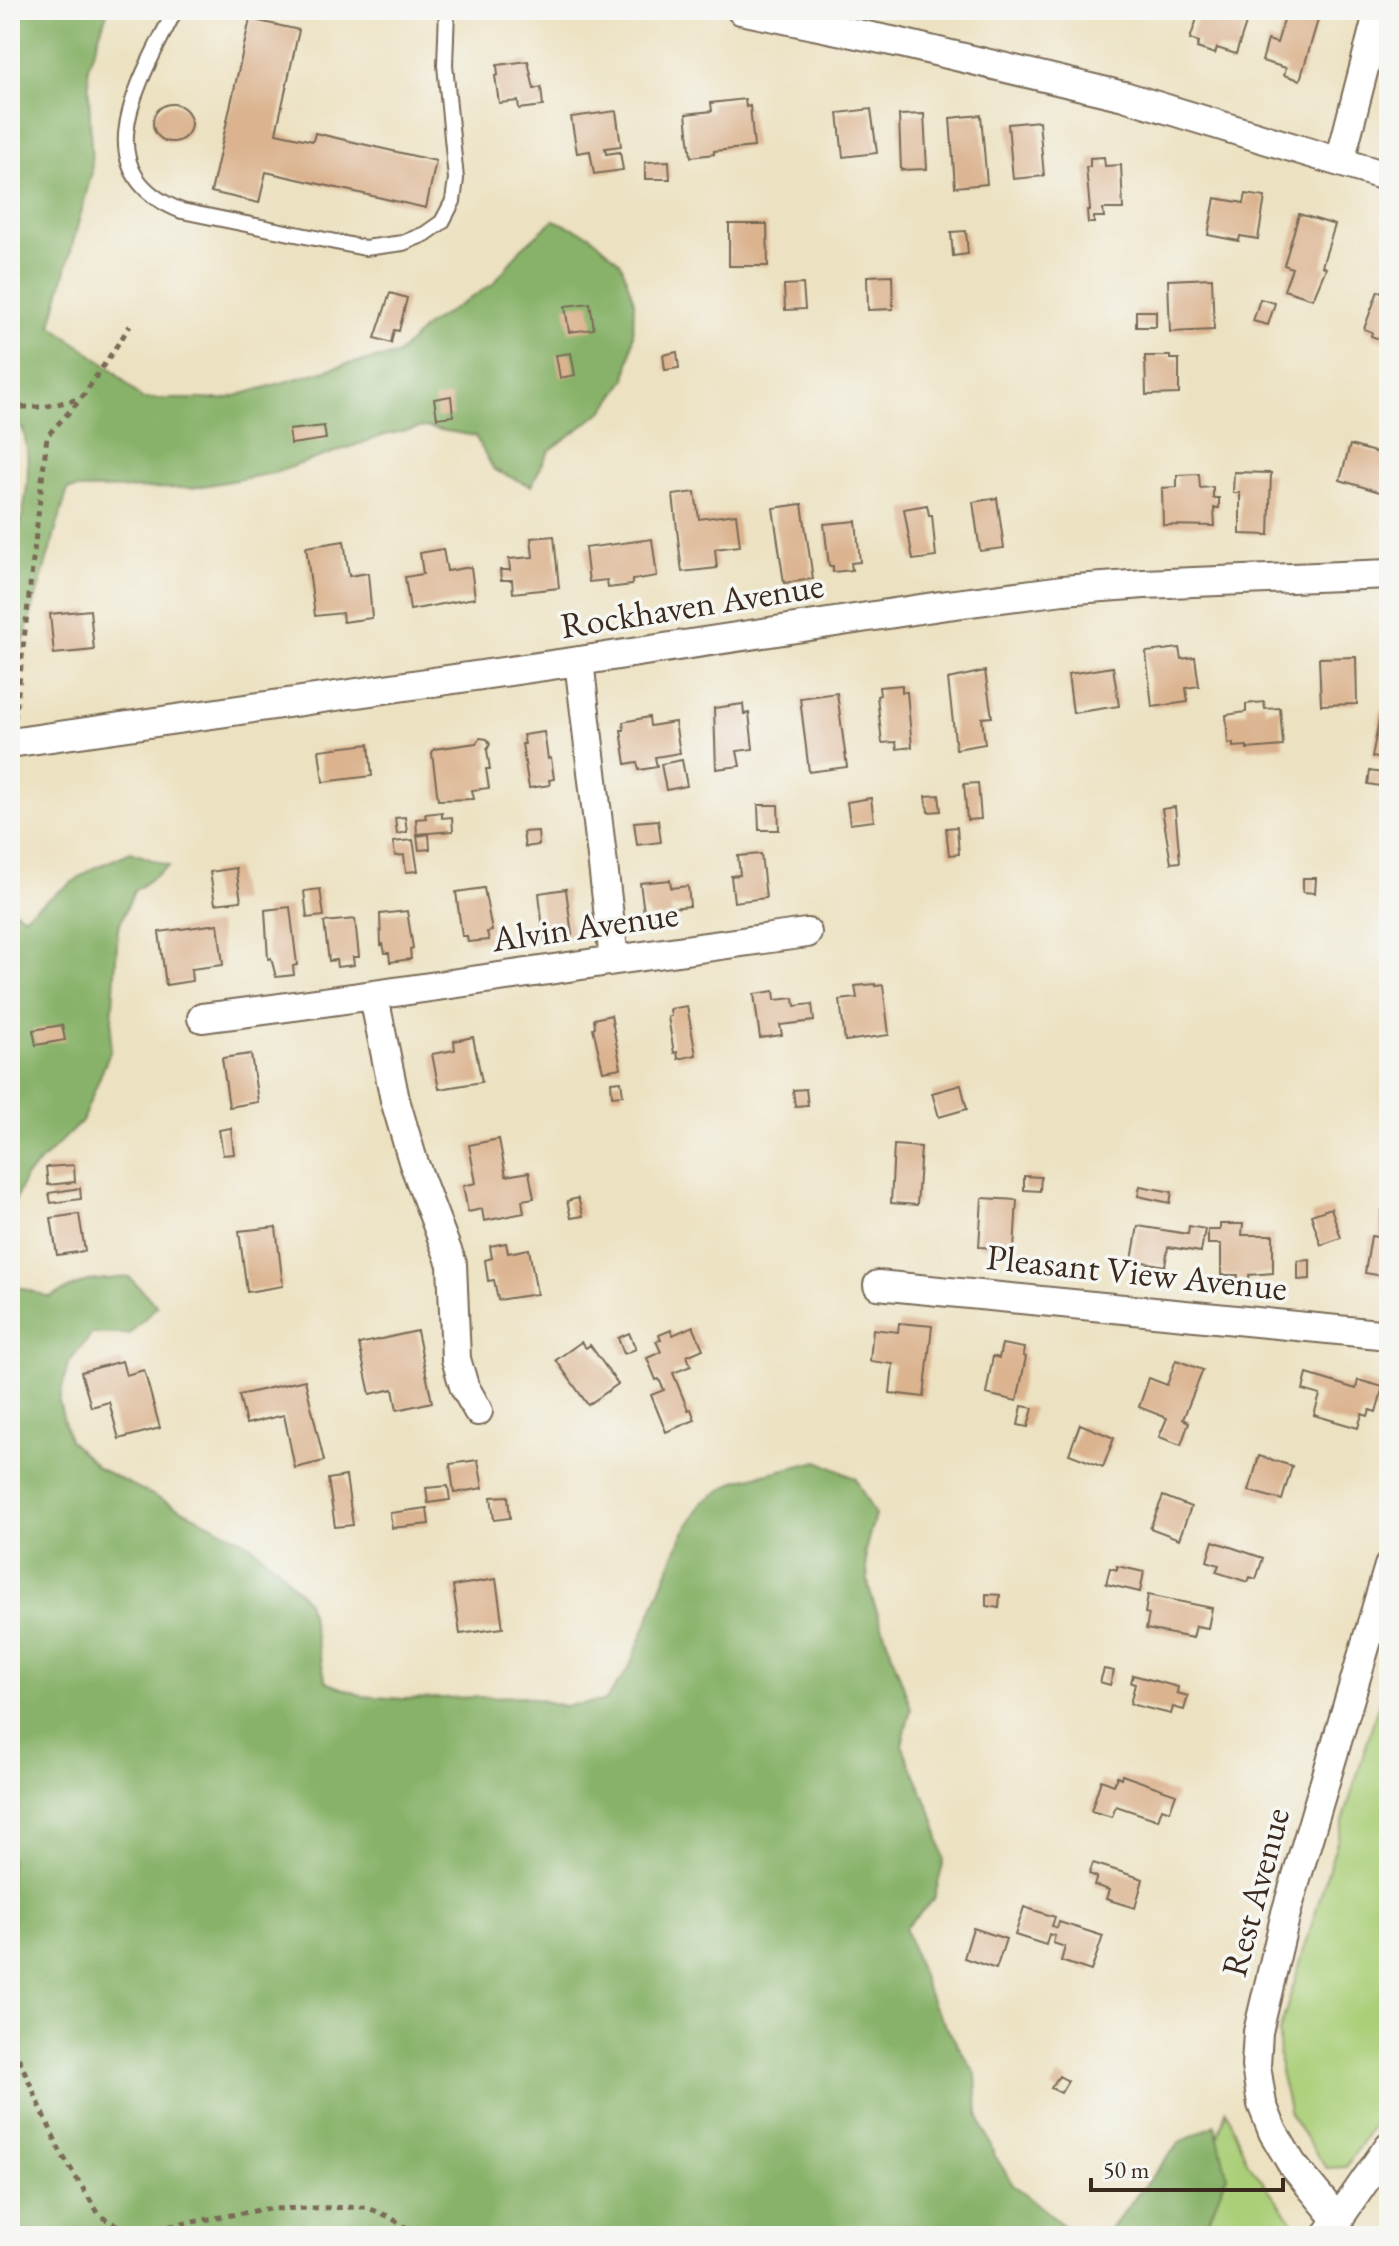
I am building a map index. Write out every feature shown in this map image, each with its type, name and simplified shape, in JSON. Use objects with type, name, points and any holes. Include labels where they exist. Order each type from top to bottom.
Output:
[{"type":"street","points":[[741,10],[901,43],[1124,96],[1389,177]]},
{"type":"street","points":[[1340,161],[1379,10]]},
{"type":"street","name":"Rockhaven Avenue","points":[[12,743],[1063,590],[1389,574]]},
{"type":"street","points":[[579,661],[614,959]]},
{"type":"street","name":"Alvin Avenue","points":[[202,1018],[374,997],[614,959],[807,933]]},
{"type":"street","points":[[374,997],[395,1100],[413,1161],[452,1264],[456,1359],[464,1386],[478,1411]]},
{"type":"street","name":"Pleasant View Avenue","points":[[878,1285],[1389,1335]]},
{"type":"street","name":"Rest Avenue","points":[[1333,2229],[1273,2132],[1262,2104],[1256,2066],[1258,2032],[1286,1913],[1389,1566]]},
{"type":"street","points":[[1333,2229],[1389,2146]]},
{"type":"lane","points":[[175,10],[140,78],[129,109],[127,138],[130,166],[141,187],[159,202],[182,211],[365,248],[403,243],[425,234],[442,222],[453,201],[456,179],[445,65],[447,10]]},
{"type":"path","points":[[12,743],[47,436],[81,399],[130,326]]},
{"type":"path","points":[[10,407],[43,407],[81,399]]},
{"type":"path","points":[[10,2050],[19,2059],[61,2153],[100,2216],[131,2233],[265,2209],[366,2207],[390,2217],[419,2236]]},
{"type":"green space","points":[[10,10],[108,10],[88,67],[92,172],[51,325],[113,370],[142,399],[225,399],[347,364],[397,355],[426,326],[493,284],[521,249],[554,220],[590,235],[621,263],[634,301],[633,340],[626,379],[604,410],[549,451],[531,486],[494,470],[475,436],[424,427],[385,435],[274,473],[192,488],[68,489],[10,686],[10,587],[28,471],[23,429],[10,421]]},
{"type":"green space","points":[[131,852],[169,866],[134,891],[118,928],[110,1052],[82,1121],[25,1177],[10,1213],[10,907],[23,916],[92,869]]},
{"type":"green space","points":[[129,1277],[157,1306],[129,1334],[92,1334],[68,1364],[59,1402],[69,1440],[98,1468],[247,1542],[278,1568],[307,1601],[326,1682],[363,1696],[403,1699],[524,1696],[564,1706],[605,1701],[629,1668],[681,1538],[702,1503],[736,1481],[818,1461],[855,1478],[875,1515],[865,1551],[869,1589],[911,1708],[902,1745],[935,1821],[944,1860],[934,1899],[905,1928],[932,2004],[976,2074],[978,2114],[995,2156],[1013,2184],[1066,2228],[1109,2230],[1179,2143],[1215,2125],[1227,2175],[1202,2236],[10,2236],[10,1281],[12,1285],[49,1297],[87,1281]]},
{"type":"green space","points":[[1389,1670],[1389,2099],[1346,2167],[1326,2168],[1290,2114],[1280,2071],[1279,2033]]},
{"type":"green space","points":[[1226,2110],[1247,2161],[1292,2220],[1292,2236],[1189,2236]]},
{"type":"building","points":[[1200,10],[1229,10],[1228,13],[1247,20],[1236,54],[1217,48],[1215,54],[1197,48],[1199,42],[1190,39]]},
{"type":"building","points":[[1287,10],[1321,10],[1300,80],[1284,75],[1286,68],[1262,61],[1268,40],[1277,43]]},
{"type":"building","points":[[250,19],[299,30],[276,133],[313,141],[315,133],[436,161],[426,208],[266,172],[259,203],[211,192]]},
{"type":"building","points":[[528,61],[534,89],[541,87],[543,106],[519,109],[518,101],[499,103],[495,76],[498,75],[497,65]]},
{"type":"building","points":[[745,99],[746,107],[750,106],[754,147],[691,157],[686,114],[712,111],[711,103]]},
{"type":"building","points":[[172,104],[185,110],[191,123],[185,136],[172,142],[159,136],[153,123],[159,110]]},
{"type":"building","points":[[871,109],[877,153],[843,157],[838,113]]},
{"type":"building","points":[[616,111],[621,146],[605,148],[606,154],[620,152],[623,170],[594,174],[590,151],[577,153],[571,117]]},
{"type":"building","points":[[924,114],[927,169],[901,170],[899,115]]},
{"type":"building","points":[[981,115],[987,184],[955,187],[950,118]]},
{"type":"building","points":[[1039,121],[1044,176],[1013,179],[1008,124]]},
{"type":"building","points":[[1104,157],[1105,166],[1121,165],[1123,209],[1103,209],[1104,217],[1094,217],[1094,223],[1088,223],[1087,210],[1090,210],[1086,167],[1090,167],[1090,158]]},
{"type":"building","points":[[669,161],[670,179],[645,179],[645,162]]},
{"type":"building","points":[[1246,194],[1265,197],[1258,239],[1240,236],[1239,241],[1208,235],[1215,198],[1244,203]]},
{"type":"building","points":[[1299,214],[1335,225],[1322,266],[1326,268],[1313,299],[1284,290],[1292,268],[1284,265]]},
{"type":"building","points":[[729,224],[767,224],[768,266],[729,266]]},
{"type":"building","points":[[966,231],[968,254],[953,256],[951,232]]},
{"type":"building","points":[[892,275],[893,309],[868,310],[867,276]]},
{"type":"building","points":[[1212,278],[1214,330],[1170,332],[1168,280]]},
{"type":"building","points":[[803,284],[805,309],[785,310],[784,285]]},
{"type":"building","points":[[1384,286],[1389,288],[1389,343],[1371,336],[1372,332],[1364,329],[1378,291],[1382,292]]},
{"type":"building","points":[[390,293],[407,298],[399,331],[394,330],[391,343],[375,338]]},
{"type":"building","points":[[1260,299],[1275,303],[1268,325],[1253,321]]},
{"type":"building","points":[[590,303],[594,329],[569,332],[565,306]]},
{"type":"building","points":[[1136,311],[1156,311],[1156,327],[1136,327]]},
{"type":"building","points":[[677,352],[679,368],[665,370],[663,355]]},
{"type":"building","points":[[571,353],[575,375],[560,378],[556,355]]},
{"type":"building","points":[[1145,356],[1179,359],[1179,394],[1146,395]]},
{"type":"building","points":[[451,396],[453,416],[437,418],[434,399]]},
{"type":"building","points":[[324,426],[326,439],[291,444],[289,430]]},
{"type":"building","points":[[1350,445],[1389,456],[1389,474],[1383,493],[1340,480]]},
{"type":"building","points":[[1234,472],[1271,473],[1269,535],[1240,534],[1240,493],[1233,493]]},
{"type":"building","points":[[1199,474],[1200,488],[1213,487],[1213,498],[1219,498],[1219,508],[1214,508],[1215,526],[1163,525],[1162,488],[1177,487],[1177,475]]},
{"type":"building","points":[[695,492],[699,519],[736,514],[740,546],[715,549],[717,568],[682,572],[673,495]]},
{"type":"building","points":[[997,498],[1004,548],[980,551],[973,502]]},
{"type":"building","points":[[802,504],[813,579],[784,583],[773,508]]},
{"type":"building","points":[[927,505],[929,515],[932,515],[936,557],[913,560],[904,509]]},
{"type":"building","points":[[856,521],[860,562],[851,563],[852,570],[833,572],[833,566],[829,566],[824,524]]},
{"type":"building","points":[[554,536],[559,588],[513,593],[512,580],[501,580],[500,570],[510,570],[509,559],[533,557],[531,538]]},
{"type":"building","points":[[652,539],[657,576],[632,580],[632,585],[608,588],[607,580],[589,582],[585,548]]},
{"type":"building","points":[[344,541],[349,576],[368,573],[372,618],[343,622],[342,613],[315,616],[306,547]]},
{"type":"building","points":[[443,549],[447,571],[471,567],[475,598],[410,610],[405,577],[423,574],[420,553]]},
{"type":"building","points":[[90,610],[94,650],[54,654],[50,614]]},
{"type":"building","points":[[1179,648],[1181,659],[1195,657],[1199,686],[1186,688],[1188,702],[1152,707],[1146,652]]},
{"type":"building","points":[[1356,657],[1357,704],[1321,705],[1319,658]]},
{"type":"building","points":[[1113,667],[1119,706],[1073,713],[1068,674]]},
{"type":"building","points":[[985,671],[992,717],[982,718],[985,744],[956,749],[948,679]]},
{"type":"building","points":[[902,685],[902,692],[907,692],[912,747],[897,749],[896,742],[882,743],[877,696],[880,695],[879,687]]},
{"type":"building","points":[[837,693],[847,767],[809,772],[800,698]]},
{"type":"building","points":[[1264,702],[1265,709],[1280,708],[1283,746],[1247,749],[1247,746],[1233,747],[1233,743],[1228,744],[1226,715],[1246,712],[1246,704]]},
{"type":"building","points":[[743,704],[744,714],[749,713],[753,749],[737,751],[740,766],[716,769],[714,708]]},
{"type":"building","points":[[1381,709],[1389,711],[1389,760],[1372,757]]},
{"type":"building","points":[[649,717],[650,726],[675,722],[680,753],[655,757],[657,767],[639,770],[637,762],[626,764],[621,730],[624,730],[623,722]]},
{"type":"building","points":[[544,732],[554,779],[549,780],[550,785],[529,788],[523,735]]},
{"type":"building","points":[[480,738],[487,739],[490,744],[487,750],[490,769],[486,769],[489,788],[472,790],[474,799],[438,800],[434,749],[476,743]]},
{"type":"building","points":[[369,744],[372,776],[323,782],[319,750]]},
{"type":"building","points":[[682,760],[687,786],[666,790],[661,764]]},
{"type":"building","points":[[1370,771],[1382,773],[1380,786],[1368,784]]},
{"type":"building","points":[[978,783],[981,819],[967,820],[964,784]]},
{"type":"building","points":[[939,795],[941,811],[928,812],[926,796]]},
{"type":"building","points":[[871,798],[874,821],[850,824],[847,802]]},
{"type":"building","points":[[758,805],[778,805],[779,830],[759,830]]},
{"type":"building","points":[[1175,807],[1180,862],[1171,863],[1162,809]]},
{"type":"building","points":[[442,812],[442,818],[452,817],[453,831],[417,834],[416,819],[426,818],[425,814]]},
{"type":"building","points":[[405,817],[407,832],[397,834],[395,818]]},
{"type":"building","points":[[658,820],[661,842],[637,845],[634,822]]},
{"type":"building","points":[[957,827],[959,854],[949,855],[946,828]]},
{"type":"building","points":[[538,831],[539,845],[525,847],[523,832]]},
{"type":"building","points":[[429,834],[430,849],[419,850],[417,836]]},
{"type":"building","points":[[413,840],[418,871],[406,872],[404,855],[395,856],[393,842]]},
{"type":"building","points":[[761,854],[766,898],[734,902],[731,876],[740,875],[738,856]]},
{"type":"building","points":[[236,868],[241,901],[215,904],[210,872]]},
{"type":"building","points":[[1303,878],[1316,878],[1315,893],[1303,892]]},
{"type":"building","points":[[670,880],[671,888],[688,886],[690,906],[671,908],[672,916],[649,918],[648,911],[644,912],[640,883]]},
{"type":"building","points":[[484,888],[492,931],[487,932],[489,940],[468,942],[467,936],[462,936],[456,892]]},
{"type":"building","points":[[320,889],[324,916],[307,918],[304,891]]},
{"type":"building","points":[[566,889],[572,935],[544,939],[539,893]]},
{"type":"building","points":[[290,907],[297,965],[293,966],[294,975],[276,977],[271,958],[268,959],[265,910]]},
{"type":"building","points":[[407,911],[413,948],[410,949],[411,959],[390,962],[389,953],[385,953],[381,945],[380,914]]},
{"type":"building","points":[[355,919],[359,957],[353,957],[354,965],[337,967],[336,960],[329,961],[324,922]]},
{"type":"building","points":[[218,924],[223,965],[191,969],[192,981],[166,985],[159,932]]},
{"type":"building","points":[[883,985],[889,1035],[845,1041],[840,1000],[857,998],[855,986]]},
{"type":"building","points":[[774,991],[775,1000],[794,998],[795,1006],[812,1004],[814,1021],[780,1025],[782,1035],[760,1038],[754,994]]},
{"type":"building","points":[[687,1006],[696,1055],[678,1059],[677,1052],[674,1053],[668,1017],[671,1016],[670,1009]]},
{"type":"building","points":[[18,1014],[19,1023],[10,1025],[10,1016]]},
{"type":"building","points":[[611,1015],[621,1068],[603,1071],[593,1028],[594,1019]]},
{"type":"building","points":[[62,1025],[65,1040],[36,1045],[33,1030]]},
{"type":"building","points":[[473,1037],[482,1082],[439,1089],[432,1054],[455,1050],[454,1041]]},
{"type":"building","points":[[251,1054],[258,1102],[229,1107],[222,1058]]},
{"type":"building","points":[[621,1081],[623,1095],[612,1096],[611,1082]]},
{"type":"building","points":[[961,1085],[967,1109],[939,1117],[932,1093]]},
{"type":"building","points":[[806,1089],[808,1105],[795,1106],[793,1090]]},
{"type":"building","points":[[231,1128],[234,1154],[223,1155],[219,1130]]},
{"type":"building","points":[[499,1139],[506,1176],[529,1172],[534,1198],[522,1200],[524,1213],[484,1221],[482,1209],[468,1212],[463,1186],[476,1183],[469,1145]]},
{"type":"building","points":[[894,1145],[921,1147],[917,1205],[891,1203]]},
{"type":"building","points":[[74,1165],[75,1182],[48,1185],[46,1167]]},
{"type":"building","points":[[1024,1176],[1041,1177],[1040,1191],[1024,1190]]},
{"type":"building","points":[[1140,1186],[1172,1192],[1170,1203],[1138,1196]]},
{"type":"building","points":[[80,1188],[81,1199],[51,1203],[49,1193]]},
{"type":"building","points":[[578,1198],[583,1216],[571,1218],[567,1201]]},
{"type":"building","points":[[982,1198],[1017,1200],[1014,1249],[979,1247]]},
{"type":"building","points":[[1331,1208],[1341,1238],[1321,1245],[1311,1215]]},
{"type":"building","points":[[1382,1210],[1389,1211],[1389,1277],[1365,1273],[1371,1236],[1378,1237]]},
{"type":"building","points":[[79,1214],[85,1251],[57,1255],[51,1218]]},
{"type":"building","points":[[1220,1224],[1243,1224],[1242,1235],[1273,1235],[1273,1273],[1249,1275],[1249,1281],[1237,1281],[1238,1275],[1221,1275],[1221,1244],[1208,1244],[1208,1230],[1220,1230]]},
{"type":"building","points":[[1138,1226],[1188,1234],[1189,1226],[1205,1229],[1201,1252],[1168,1247],[1165,1266],[1132,1260]]},
{"type":"building","points":[[276,1227],[283,1286],[247,1292],[239,1231]]},
{"type":"building","points":[[506,1243],[508,1253],[529,1249],[537,1294],[498,1300],[494,1280],[488,1281],[485,1260],[492,1258],[490,1246]]},
{"type":"building","points":[[1310,1260],[1310,1279],[1298,1280],[1298,1261]]},
{"type":"building","points":[[899,1323],[932,1326],[924,1397],[890,1393],[893,1364],[870,1361],[873,1329],[898,1332]]},
{"type":"building","points":[[693,1326],[703,1349],[687,1356],[691,1366],[673,1373],[695,1420],[666,1432],[651,1395],[664,1390],[647,1358],[661,1352],[656,1341],[661,1340],[659,1335],[671,1330],[673,1335]]},
{"type":"building","points":[[417,1331],[432,1402],[397,1410],[393,1389],[370,1394],[359,1344]]},
{"type":"building","points":[[629,1333],[636,1349],[624,1354],[618,1338]]},
{"type":"building","points":[[581,1342],[586,1348],[590,1345],[618,1384],[588,1405],[556,1360]]},
{"type":"building","points":[[1002,1344],[1024,1348],[1023,1356],[1026,1357],[1017,1401],[986,1394],[993,1356],[999,1358]]},
{"type":"building","points":[[1176,1360],[1203,1370],[1183,1419],[1189,1422],[1181,1445],[1159,1437],[1167,1418],[1139,1407],[1149,1378],[1167,1385]]},
{"type":"building","points":[[122,1361],[126,1375],[144,1370],[160,1428],[119,1439],[109,1402],[91,1407],[81,1372]]},
{"type":"building","points":[[1307,1374],[1356,1389],[1358,1380],[1383,1387],[1376,1412],[1370,1410],[1368,1416],[1362,1414],[1358,1428],[1314,1415],[1320,1395],[1303,1390]]},
{"type":"building","points":[[305,1380],[324,1461],[295,1468],[284,1415],[246,1424],[239,1395]]},
{"type":"building","points":[[1022,1406],[1033,1408],[1028,1427],[1018,1425]]},
{"type":"building","points":[[1080,1424],[1114,1438],[1103,1467],[1069,1454]]},
{"type":"building","points":[[1259,1456],[1292,1466],[1282,1500],[1249,1491]]},
{"type":"building","points":[[478,1460],[483,1488],[454,1493],[450,1464]]},
{"type":"building","points":[[346,1476],[353,1525],[335,1527],[328,1479]]},
{"type":"building","points":[[448,1486],[450,1500],[428,1503],[426,1488]]},
{"type":"building","points":[[508,1496],[510,1518],[494,1520],[491,1497]]},
{"type":"building","points":[[1163,1496],[1191,1507],[1179,1539],[1150,1528]]},
{"type":"building","points":[[427,1508],[429,1524],[392,1528],[390,1513]]},
{"type":"building","points":[[1213,1541],[1263,1558],[1256,1579],[1250,1577],[1248,1582],[1216,1572],[1219,1565],[1207,1561]]},
{"type":"building","points":[[1117,1566],[1144,1572],[1140,1592],[1106,1584],[1110,1568],[1117,1570]]},
{"type":"building","points":[[496,1579],[503,1628],[460,1634],[453,1586]]},
{"type":"building","points":[[986,1594],[1000,1595],[999,1608],[986,1606]]},
{"type":"building","points":[[1148,1595],[1212,1608],[1208,1628],[1196,1626],[1193,1638],[1146,1629]]},
{"type":"building","points":[[1104,1669],[1114,1671],[1110,1685],[1100,1682]]},
{"type":"building","points":[[1133,1675],[1178,1687],[1177,1693],[1188,1696],[1184,1710],[1173,1707],[1171,1714],[1130,1704],[1135,1684],[1131,1683]]},
{"type":"building","points":[[1122,1775],[1176,1794],[1170,1811],[1162,1808],[1158,1820],[1116,1806],[1112,1817],[1091,1811],[1101,1780],[1114,1785],[1117,1776],[1121,1778]]},
{"type":"building","points":[[1093,1863],[1143,1879],[1135,1908],[1106,1899],[1109,1890],[1094,1885],[1097,1877],[1089,1874]]},
{"type":"building","points":[[1024,1907],[1055,1917],[1052,1926],[1057,1928],[1059,1922],[1103,1936],[1091,1971],[1061,1961],[1065,1947],[1053,1943],[1055,1936],[1049,1934],[1046,1945],[1015,1935]]},
{"type":"building","points":[[973,1928],[1006,1939],[996,1969],[964,1958]]},
{"type":"building","points":[[1059,2076],[1068,2081],[1061,2093],[1051,2088]]}]
